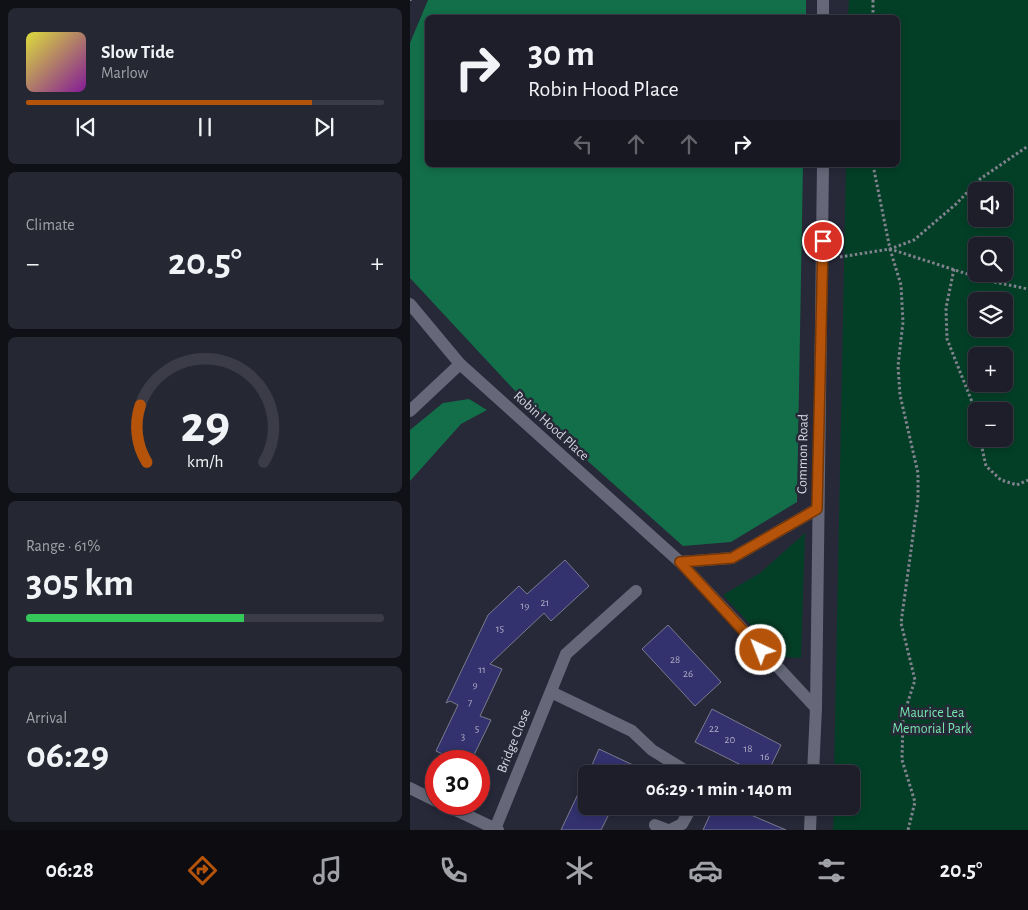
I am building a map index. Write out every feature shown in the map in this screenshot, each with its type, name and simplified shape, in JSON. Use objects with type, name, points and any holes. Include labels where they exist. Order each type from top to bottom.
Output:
[{"type":"street","points":[[823,15],[824,0]]},
{"type":"street","name":"Common Road","points":[[813,765],[816,708],[817,509],[823,260],[823,167]]},
{"type":"street","name":"Robin Hood Place","points":[[410,304],[460,364],[680,562],[816,708]]},
{"type":"street","points":[[410,411],[460,364]]},
{"type":"street","points":[[680,562],[732,558],[817,509]]},
{"type":"street","name":"Bridge Close","points":[[496,829],[566,654],[636,591]]},
{"type":"street","points":[[551,692],[632,731],[652,750],[676,765]]},
{"type":"street","points":[[410,788],[425,796]]},
{"type":"street","points":[[466,815],[496,829]]},
{"type":"street","points":[[655,825],[669,830],[682,824],[687,815]]},
{"type":"street","points":[[810,830],[811,815]]},
{"type":"path","points":[[873,0],[873,15]]},
{"type":"path","points":[[823,260],[890,249],[914,240],[956,204],[980,179],[1028,146]]},
{"type":"path","points":[[873,167],[890,249],[901,285],[903,322],[898,366],[900,395],[918,473],[918,498],[901,622],[915,680],[902,717],[902,760],[915,802],[908,830]]},
{"type":"path","points":[[890,249],[989,281],[1028,289]]},
{"type":"path","points":[[954,269],[946,308],[947,339],[972,402]]},
{"type":"path","points":[[982,447],[986,466],[1001,480],[1017,485],[1028,480]]},
{"type":"green space","points":[[428,0],[806,0],[806,15],[425,15],[425,167],[803,167],[797,502],[731,542],[683,546],[545,423],[410,278],[410,43]]},
{"type":"green space","name":"Maurice Lea Memorial Park","points":[[849,0],[1028,0],[1028,830],[833,830],[834,815],[860,815],[860,765],[834,765],[846,167],[900,167],[900,15],[848,15]]},
{"type":"green space","points":[[469,399],[487,410],[461,424],[410,481],[410,430],[443,403]]},
{"type":"green space","points":[[805,533],[801,658],[780,657],[723,595],[760,573]]},
{"type":"building","points":[[565,560],[589,586],[551,621],[544,613],[490,664],[502,669],[480,716],[491,720],[476,750],[436,750],[458,705],[450,701],[446,703],[488,615],[519,586],[527,594]]},
{"type":"building","points":[[668,625],[721,682],[695,706],[642,649]]},
{"type":"building","points":[[712,709],[781,745],[771,765],[741,765],[695,742]]},
{"type":"building","points":[[599,749],[633,765],[592,765]]},
{"type":"building","points":[[578,794],[578,815],[608,815],[601,830],[561,830]]},
{"type":"building","points":[[710,815],[751,815],[786,830],[703,830]]},
{"type":"route","points":[[761,650],[680,562],[732,558],[817,509],[823,241]]}]
